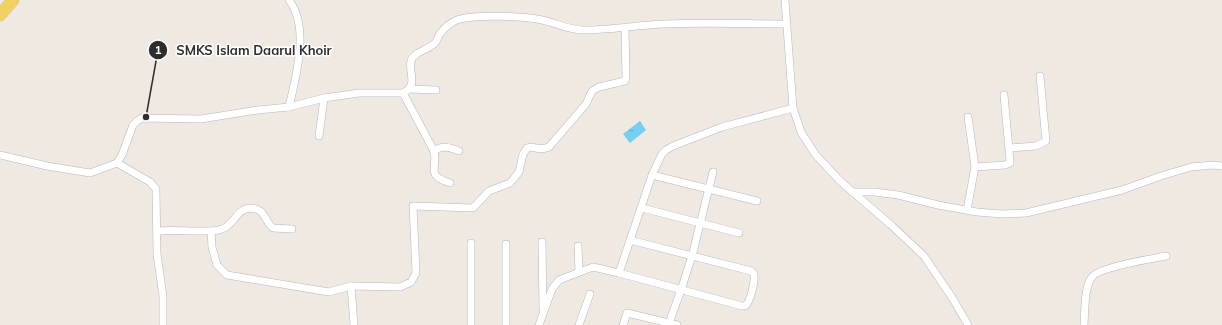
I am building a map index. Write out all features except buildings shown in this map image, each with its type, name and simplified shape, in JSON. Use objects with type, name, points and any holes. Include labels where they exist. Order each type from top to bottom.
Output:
[{"type":"main road","points":[[0,15],[13,0]]},
{"type":"street","points":[[289,0],[297,12],[300,32],[298,60],[289,107]]},
{"type":"street","points":[[785,0],[793,108],[807,143],[840,181],[924,256],[953,299],[968,325]]},
{"type":"street","points":[[406,91],[412,84],[412,59],[416,54],[435,44],[450,23],[467,17],[510,17],[542,20],[577,29],[624,28],[664,24],[787,24]]},
{"type":"street","points":[[211,231],[212,248],[217,265],[227,275],[329,292],[351,286],[400,287],[411,282],[416,273],[413,206],[473,208],[489,191],[510,183],[519,172],[523,154],[527,148],[531,147],[542,149],[549,147],[586,104],[594,88],[625,81],[624,28]]},
{"type":"street","points":[[1010,148],[1036,146],[1046,141],[1040,76]]},
{"type":"street","points":[[0,155],[47,166],[90,173],[117,163],[122,155],[133,125],[142,118],[201,119],[258,110],[289,107],[324,98],[359,93],[436,90]]},
{"type":"street","points":[[406,91],[434,151],[435,157],[433,168],[436,175],[440,180],[450,183]]},
{"type":"street","points":[[975,167],[999,166],[1008,164],[1010,161],[1004,95]]},
{"type":"street","points":[[319,136],[324,98]]},
{"type":"street","points":[[619,273],[652,175],[662,154],[673,146],[722,127],[793,108]]},
{"type":"street","points":[[967,210],[975,167],[968,117]]},
{"type":"street","points":[[434,151],[443,147],[459,151]]},
{"type":"street","points":[[117,163],[154,184],[157,193],[157,254],[163,296],[163,324]]},
{"type":"street","points":[[852,192],[874,192],[967,210],[1002,214],[1026,213],[1122,190],[1191,167],[1213,165],[1222,166]]},
{"type":"street","points":[[664,323],[682,290],[713,172]]},
{"type":"street","points":[[652,175],[757,201]]},
{"type":"street","points":[[157,231],[211,231],[223,229],[240,212],[251,208],[262,212],[270,226],[273,228],[292,229]]},
{"type":"street","points":[[642,208],[739,233]]},
{"type":"street","points":[[539,325],[552,289],[559,280],[593,267],[742,306],[745,306],[748,302],[754,279],[754,274],[752,272],[630,240]]},
{"type":"street","points":[[542,242],[543,314]]},
{"type":"street","points":[[471,243],[471,325]]},
{"type":"street","points":[[506,244],[506,325]]},
{"type":"street","points":[[578,246],[579,272]]},
{"type":"street","points":[[1084,325],[1088,284],[1097,272],[1166,256]]},
{"type":"street","points":[[351,286],[354,325]]},
{"type":"street","points":[[579,325],[590,294]]},
{"type":"street","points":[[623,325],[627,313],[677,325]]},
{"type":"water","points":[[640,121],[646,130],[630,143],[623,134]]},
{"type":"place","name":"SMKS Islam Daarul Khoir","points":[[146,117]]}]
